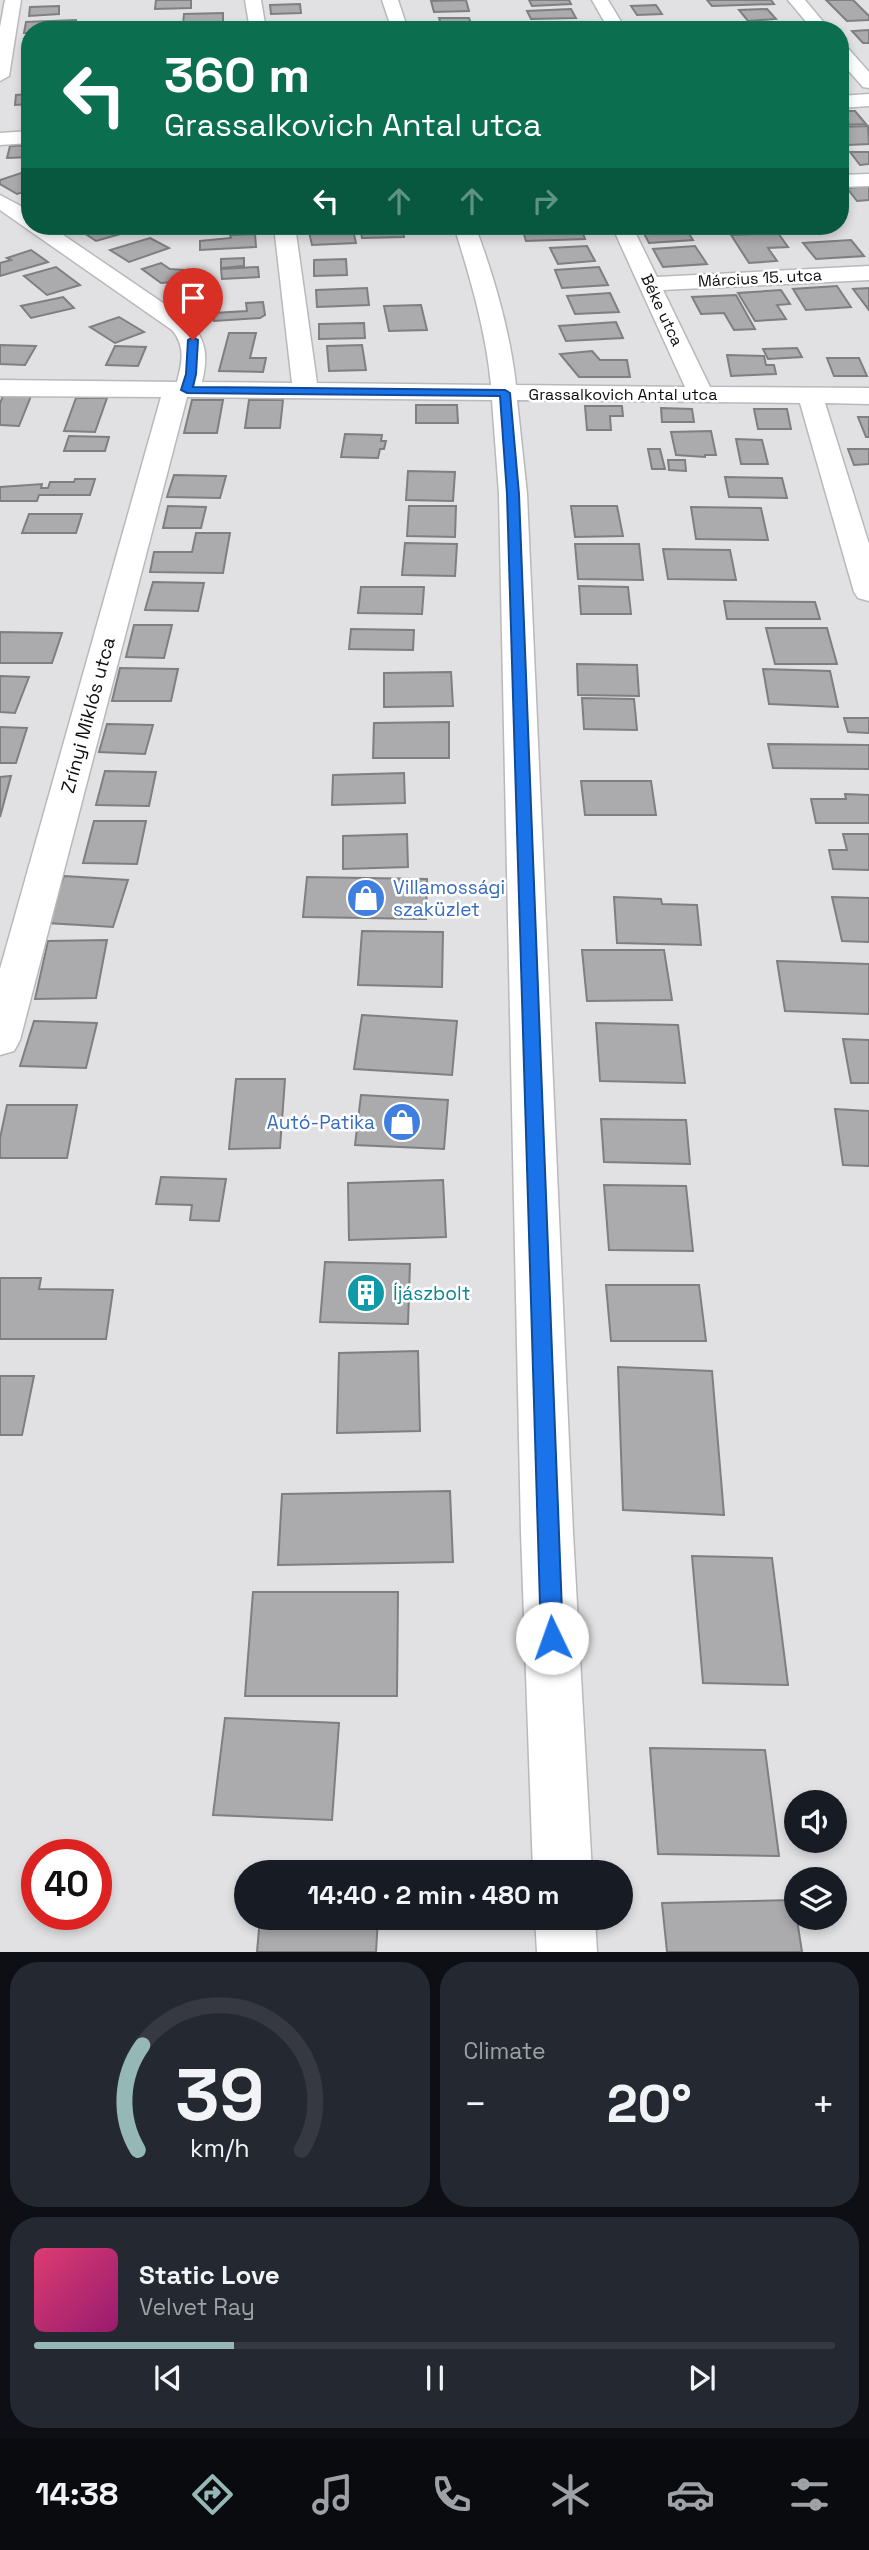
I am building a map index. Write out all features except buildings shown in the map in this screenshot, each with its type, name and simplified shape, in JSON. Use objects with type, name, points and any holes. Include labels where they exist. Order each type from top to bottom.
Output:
[{"type":"street","points":[[0,76],[3,45],[13,0]]},
{"type":"street","points":[[253,0],[256,21]]},
{"type":"street","points":[[390,0],[397,21]]},
{"type":"street","points":[[600,0],[613,21]]},
{"type":"street","points":[[796,0],[814,21]]},
{"type":"street","points":[[849,49],[862,48]]},
{"type":"street","points":[[849,60],[869,83]]},
{"type":"street","points":[[849,101],[869,100]]},
{"type":"street","points":[[0,139],[21,138]]},
{"type":"street","points":[[849,181],[869,180]]},
{"type":"street","points":[[0,201],[21,215]]},
{"type":"street","name":"Zrínyi Miklós utca","points":[[0,1040],[194,348],[190,334],[170,317],[49,235]]},
{"type":"street","points":[[285,235],[306,391]]},
{"type":"street","points":[[467,235],[476,258],[501,361],[513,494],[547,1533],[562,1860]]},
{"type":"street","name":"Béke utca","points":[[626,235],[701,395]]},
{"type":"street","name":"Március 15. utca","points":[[650,284],[869,273]]},
{"type":"street","name":"Grassalkovich Antal utca","points":[[0,388],[869,396]]},
{"type":"street","points":[[810,395],[869,592]]},
{"type":"street","points":[[566,1930],[567,1951]]},
{"type":"place","name":"Villamossági szaküzlet","points":[[366,898]]},
{"type":"place","name":"Autó-Patika","points":[[402,1122]]},
{"type":"place","name":"Íjászbolt","points":[[366,1293]]},
{"type":"route","points":[[193,340],[187,390],[505,393],[513,494],[552,1638]]}]
